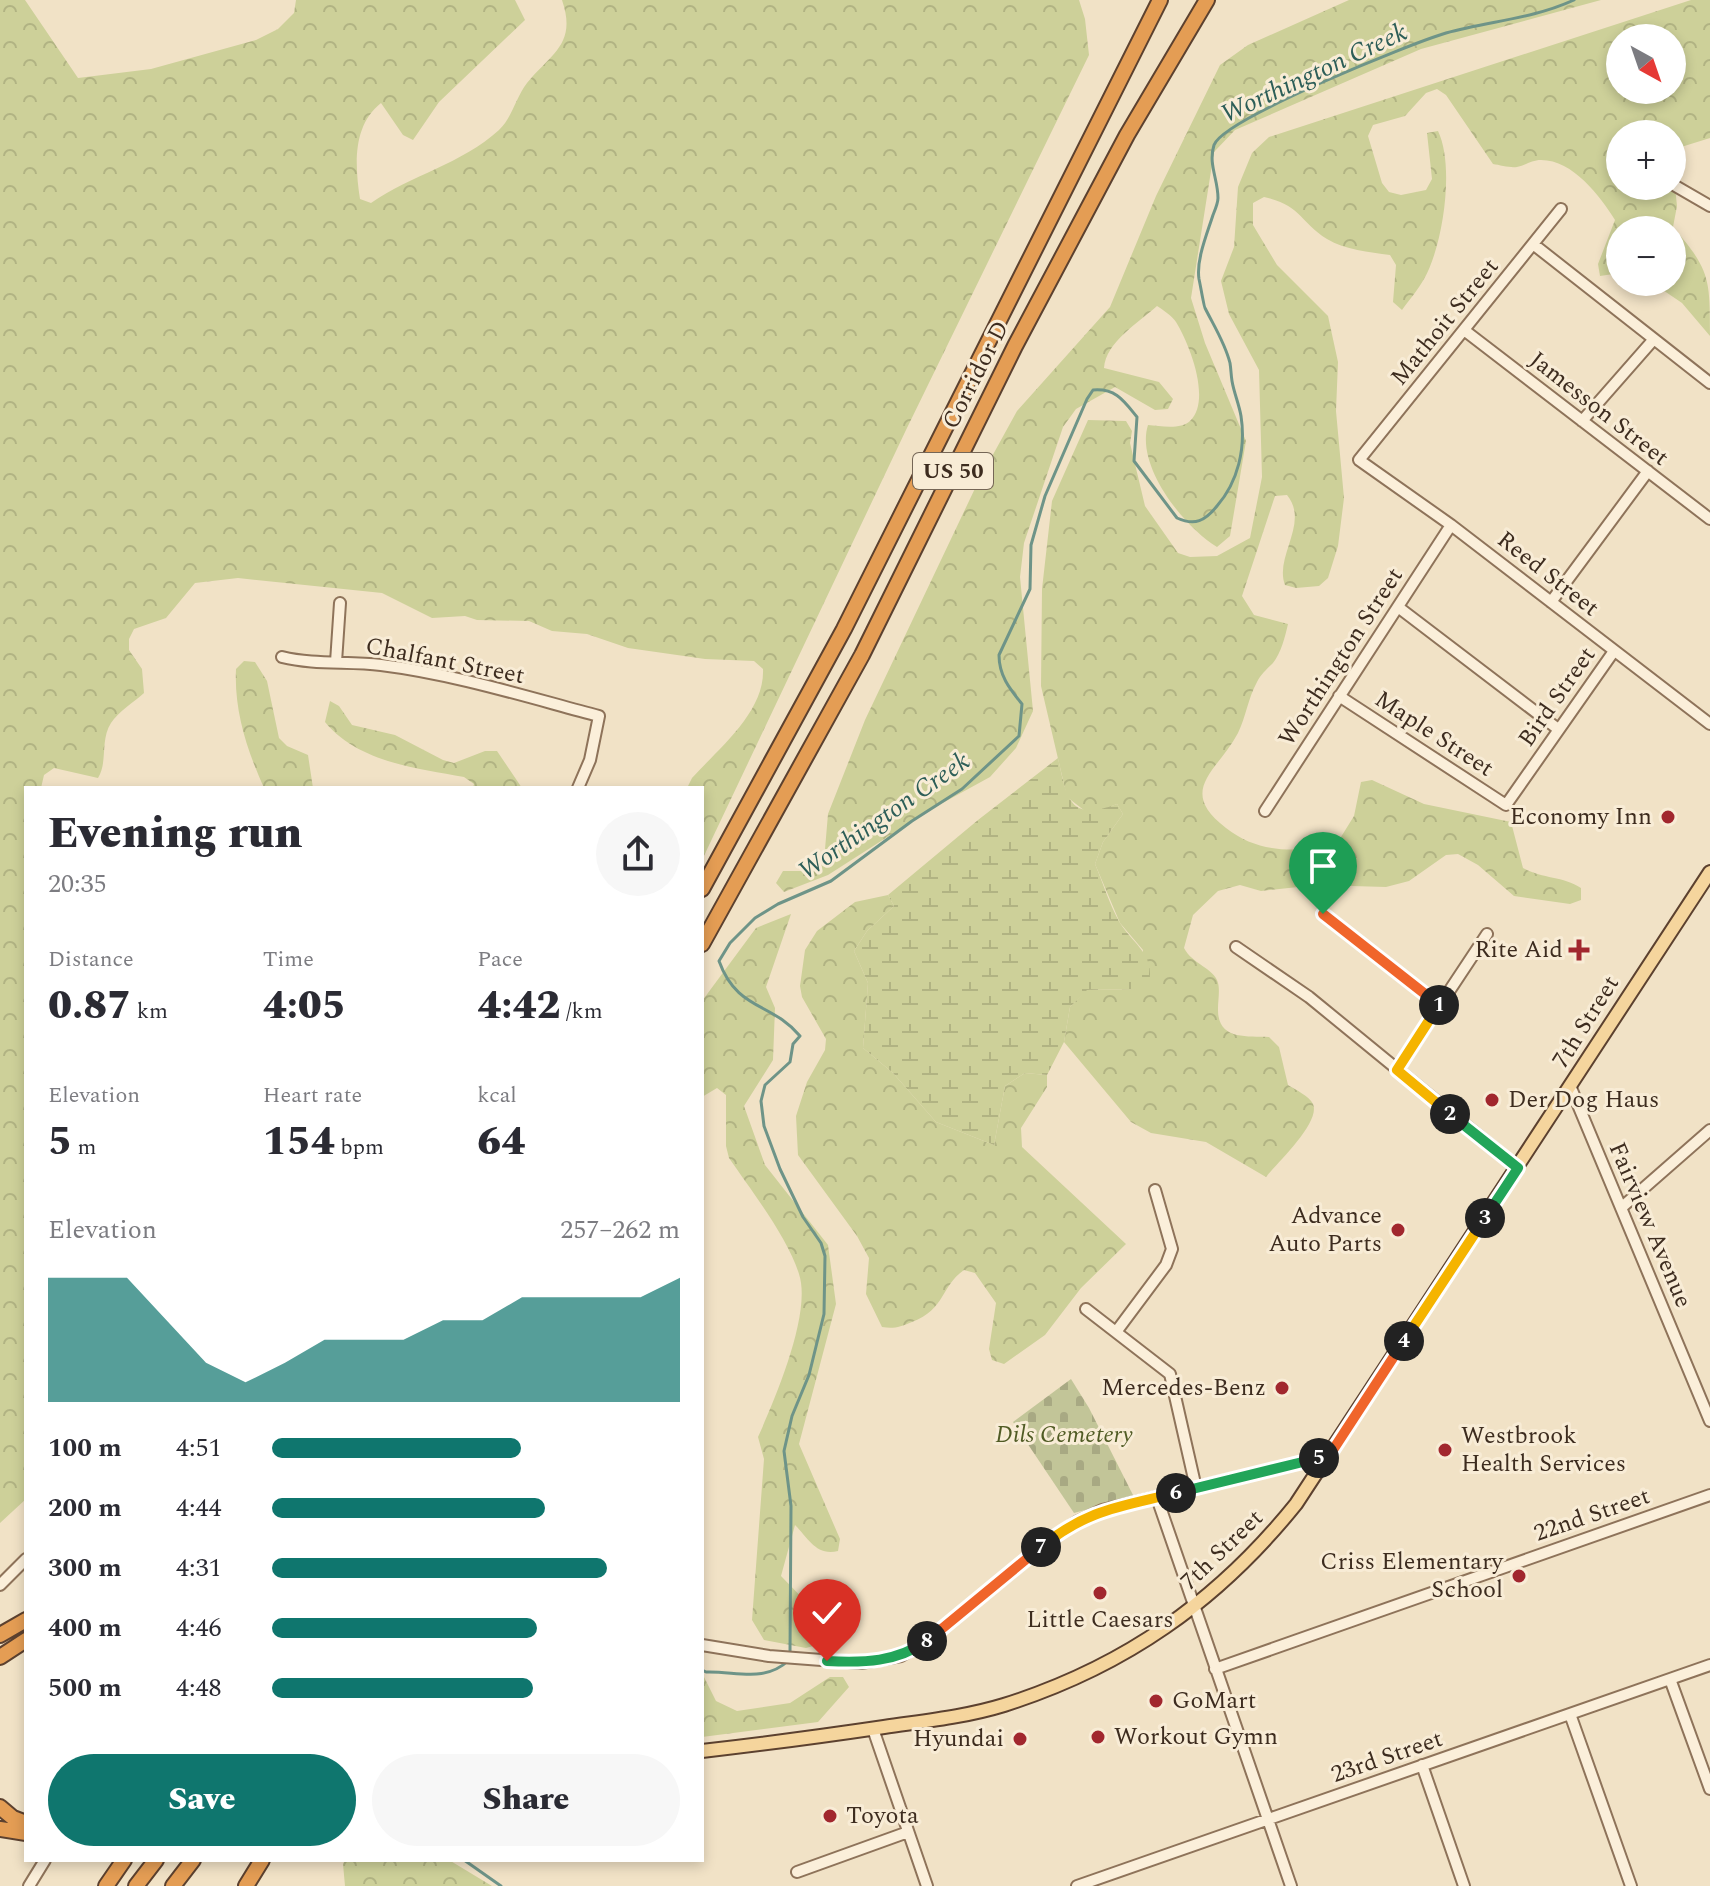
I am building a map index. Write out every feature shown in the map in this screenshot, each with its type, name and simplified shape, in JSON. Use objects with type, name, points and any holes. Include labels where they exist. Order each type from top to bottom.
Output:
[{"type":"highway","name":"Corridor D","points":[[704,885],[844,629],[1160,0]]},
{"type":"highway","name":"Corridor D","points":[[704,940],[862,655],[1015,346],[1127,135],[1207,0]]},
{"type":"highway","points":[[0,1635],[24,1621]]},
{"type":"highway","points":[[0,1657],[24,1641]]},
{"type":"highway","points":[[0,1807],[24,1822]]},
{"type":"highway","points":[[0,1829],[24,1833]]},
{"type":"highway","points":[[106,1886],[123,1862]]},
{"type":"highway","points":[[136,1886],[154,1862]]},
{"type":"highway","points":[[176,1883],[192,1862]]},
{"type":"highway","points":[[246,1886],[261,1862]]},
{"type":"main road","name":"7th Street","points":[[704,1751],[959,1716],[1004,1705],[1066,1681],[1120,1655],[1194,1608],[1278,1527],[1329,1456],[1706,886],[1710,872]]},
{"type":"street","points":[[1686,192],[1710,206]]},
{"type":"street","name":"Mathoit Street","points":[[1359,460],[1561,209]]},
{"type":"street","points":[[1533,244],[1710,383]]},
{"type":"street","name":"Jamesson Street","points":[[1464,330],[1710,519]]},
{"type":"street","points":[[1582,421],[1654,339]]},
{"type":"street","name":"Reed Street","points":[[1359,460],[1451,525],[1710,724]]},
{"type":"street","points":[[1551,602],[1648,471]]},
{"type":"street","name":"Worthington Street","points":[[1265,811],[1451,525]]},
{"type":"street","points":[[336,662],[340,603]]},
{"type":"street","points":[[1398,607],[1558,729]]},
{"type":"street","name":"Bird Street","points":[[1506,805],[1614,651]]},
{"type":"street","name":"Chalfant Street","points":[[282,657],[299,662],[382,665],[479,684],[599,716],[590,760],[579,786]]},
{"type":"street","name":"Maple Street","points":[[1339,696],[1506,805]]},
{"type":"street","points":[[1323,914],[1440,1006]]},
{"type":"street","points":[[1397,1070],[1487,934]]},
{"type":"street","points":[[1236,947],[1309,997],[1518,1168]]},
{"type":"street","name":"Fairview Avenue","points":[[1571,1088],[1710,1421]]},
{"type":"street","points":[[1621,1208],[1710,1130]]},
{"type":"street","points":[[1116,1332],[1166,1265],[1172,1249],[1155,1190]]},
{"type":"street","points":[[1086,1309],[1170,1374],[1196,1488]]},
{"type":"street","points":[[704,1645],[769,1656],[861,1663],[901,1656],[931,1638],[1054,1537],[1078,1521],[1102,1510],[1329,1456]]},
{"type":"street","name":"22nd Street","points":[[1215,1669],[1710,1495]]},
{"type":"street","points":[[1157,1498],[1291,1886]]},
{"type":"street","points":[[0,1585],[24,1561]]},
{"type":"street","name":"23rd Street","points":[[1077,1886],[1710,1665]]},
{"type":"street","points":[[1670,1679],[1710,1789]]},
{"type":"street","points":[[1570,1714],[1631,1886]]},
{"type":"street","points":[[873,1729],[927,1886]]},
{"type":"street","points":[[1422,1765],[1464,1886]]},
{"type":"street","points":[[797,1872],[908,1832]]},
{"type":"street","points":[[29,1886],[44,1862]]},
{"type":"green space","points":[[0,0],[25,0],[78,78],[151,69],[256,40],[278,29],[294,13],[296,0],[515,0],[525,20],[439,102],[413,140],[403,135],[381,103],[372,112],[360,135],[357,160],[360,199],[371,203],[469,152],[499,130],[527,83],[560,47],[566,27],[562,0],[1079,0],[1085,19],[1089,55],[906,430],[704,856],[704,786],[688,786],[738,729],[756,700],[762,685],[763,669],[754,661],[705,659],[628,648],[587,634],[552,631],[529,621],[477,620],[465,616],[432,618],[382,593],[238,578],[195,583],[166,618],[134,629],[129,639],[129,650],[142,669],[144,693],[111,723],[98,778],[54,768],[44,775],[41,786],[24,786],[24,1501],[0,1523]]},
{"type":"green space","points":[[1349,0],[1601,0],[1421,49],[1235,130],[1214,152],[1191,298],[1205,343],[1246,441],[1230,536],[1217,547],[1190,525],[1165,494],[1149,459],[1146,441],[1148,425],[1170,427],[1186,424],[1196,412],[1199,400],[1199,386],[1187,343],[1174,320],[1157,306],[1117,341],[1110,350],[1104,368],[1159,382],[1173,399],[1168,409],[1155,410],[1115,387],[1076,409],[1063,427],[1024,543],[1020,577],[1033,711],[1016,748],[990,777],[928,811],[828,875],[784,892],[776,883],[783,871],[809,871],[818,864],[825,849],[828,814],[865,720],[979,480],[1017,411],[1110,307],[1156,196],[1220,65],[1248,45]]},
{"type":"green space","points":[[1691,0],[1710,0],[1710,138],[1686,146],[1686,120],[1606,120],[1606,200],[1676,200],[1675,216],[1612,216],[1584,181],[1553,162],[1538,160],[1514,167],[1493,164],[1446,95],[1437,89],[1426,93],[1405,116],[1373,125],[1368,136],[1382,183],[1389,192],[1401,195],[1426,190],[1432,179],[1427,133],[1438,131],[1443,146],[1446,185],[1437,247],[1424,279],[1402,310],[1393,302],[1396,265],[1390,255],[1334,243],[1293,209],[1276,200],[1264,197],[1253,203],[1253,225],[1277,265],[1328,316],[1338,362],[1336,411],[1344,498],[1338,546],[1328,578],[1319,586],[1296,588],[1285,585],[1283,574],[1294,528],[1293,506],[1287,495],[1275,496],[1242,596],[1254,615],[1288,624],[1278,655],[1254,688],[1238,733],[1206,780],[1204,802],[1211,815],[1251,843],[1292,850],[1321,847],[1336,845],[1354,816],[1361,782],[1372,780],[1424,804],[1511,822],[1523,868],[1581,888],[1581,900],[1570,904],[1514,896],[1478,865],[1458,854],[1446,855],[1409,881],[1386,887],[1317,885],[1261,891],[1240,885],[1218,891],[1193,915],[1184,948],[1216,978],[1222,1026],[1234,1034],[1269,1037],[1279,1047],[1288,1085],[1313,1104],[1314,1112],[1305,1131],[1266,1177],[1206,1142],[1151,1133],[1131,1122],[1064,1042],[1070,1007],[1086,990],[1138,989],[1143,950],[1120,923],[1095,864],[1103,842],[1123,814],[1117,804],[1096,812],[1085,811],[1067,797],[1041,686],[1042,589],[1052,501],[1088,420],[1126,421],[1132,431],[1130,443],[1145,506],[1178,553],[1190,557],[1217,556],[1250,538],[1262,477],[1259,370],[1229,314],[1221,281],[1234,247],[1238,187],[1252,153],[1269,137],[1606,28],[1606,104],[1686,104],[1686,24],[1617,24]]},
{"type":"green space","points":[[1606,243],[1606,275],[1600,276],[1598,264]]},
{"type":"green space","points":[[1686,244],[1701,265],[1708,287],[1710,336],[1682,303],[1672,296],[1686,296]]},
{"type":"green space","points":[[244,661],[255,662],[267,681],[279,738],[287,746],[308,755],[313,786],[263,786],[239,715],[236,669]]},
{"type":"green space","points":[[330,701],[339,706],[352,725],[395,735],[443,760],[454,763],[485,751],[497,751],[521,786],[474,786],[464,777],[388,761],[354,746],[325,722]]},
{"type":"green space","points":[[1058,758],[1064,785],[1073,803],[1089,810],[1117,804],[1123,814],[1103,842],[1095,864],[1120,923],[1146,957],[1149,984],[1138,989],[1087,990],[1070,1007],[1064,1042],[1047,1075],[1025,1073],[1005,1086],[994,1145],[936,1122],[893,1073],[863,1048],[868,983],[854,951],[867,931],[894,906],[888,895]]},
{"type":"green space","points":[[888,895],[894,906],[867,931],[854,951],[868,983],[863,1048],[893,1073],[936,1122],[994,1145],[1005,1086],[1025,1073],[1047,1075],[1047,1087],[1021,1128],[1022,1147],[1126,1244],[1081,1288],[1045,1335],[1004,1364],[992,1360],[989,1349],[996,1303],[975,1273],[964,1270],[923,1317],[900,1326],[882,1327],[866,1294],[869,1258],[857,1236],[798,1155],[796,1116],[807,1082],[825,1050],[826,1039],[802,997],[800,986],[805,950],[817,931],[855,902]]},
{"type":"green space","points":[[791,914],[766,987],[775,1008],[773,1060],[744,1106],[765,1165],[828,1245],[836,1304],[799,1444],[840,1539],[838,1551],[818,1549],[795,1525],[781,1576],[816,1612],[817,1645],[806,1648],[764,1640],[752,1620],[764,1459],[758,1437],[782,1379],[796,1333],[802,1291],[799,1274],[778,1230],[729,1158],[726,1146],[726,1095],[717,1088],[704,1096],[704,998],[756,928]]},
{"type":"green space","name":"Dils Cemetery","points":[[1071,1379],[1134,1497],[1074,1513],[1013,1422]]},
{"type":"green space","points":[[704,1677],[716,1701],[737,1711],[790,1703],[830,1677],[843,1677],[849,1687],[818,1722],[704,1737]]},
{"type":"green space","points":[[452,1862],[492,1886],[345,1886],[343,1864]]},
{"type":"waterway","name":"Worthington Creek","points":[[790,1653],[791,1506],[784,1451],[792,1416],[809,1375],[824,1314],[825,1256],[821,1243],[803,1217],[780,1169],[764,1126],[761,1101],[765,1085],[790,1062],[793,1044],[800,1036],[778,1017],[735,989],[719,961],[730,943],[755,918],[778,904],[831,881],[912,821],[962,789],[1019,736],[1022,704],[1003,676],[999,655],[1030,589],[1031,545],[1045,496],[1093,390],[1114,393],[1137,417],[1134,461],[1177,518],[1199,521],[1213,511],[1224,497],[1239,464],[1242,428],[1230,363],[1205,308],[1198,272],[1218,200],[1212,159],[1214,145],[1225,133],[1282,101],[1397,51],[1446,33],[1527,16],[1574,0]]},
{"type":"waterway","name":"Worthington Creek","points":[[704,1671],[760,1674],[789,1660]]},
{"type":"waterway","name":"Worthington Creek","points":[[467,1862],[501,1886]]},
{"type":"place","name":"Economy Inn","points":[[1668,817]]},
{"type":"place","name":"Rite Aid","points":[[1579,950]]},
{"type":"place","name":"Der Dog Haus","points":[[1492,1100]]},
{"type":"place","name":"Advance Auto Parts","points":[[1398,1230]]},
{"type":"place","name":"Mercedes-Benz","points":[[1282,1388]]},
{"type":"place","name":"Westbrook Health Services","points":[[1445,1450]]},
{"type":"place","name":"Criss Elementary School","points":[[1519,1576]]},
{"type":"place","name":"Little Caesars","points":[[1100,1593]]},
{"type":"place","name":"GoMart","points":[[1156,1701]]},
{"type":"place","name":"Workout Gymn","points":[[1098,1737]]},
{"type":"place","name":"Hyundai","points":[[1020,1739]]},
{"type":"place","name":"Toyota","points":[[830,1816]]},
{"type":"route","points":[[827,1661],[881,1661],[915,1649],[1054,1537],[1102,1510],[1329,1456],[1518,1168],[1397,1070],[1440,1006],[1323,914]]}]
